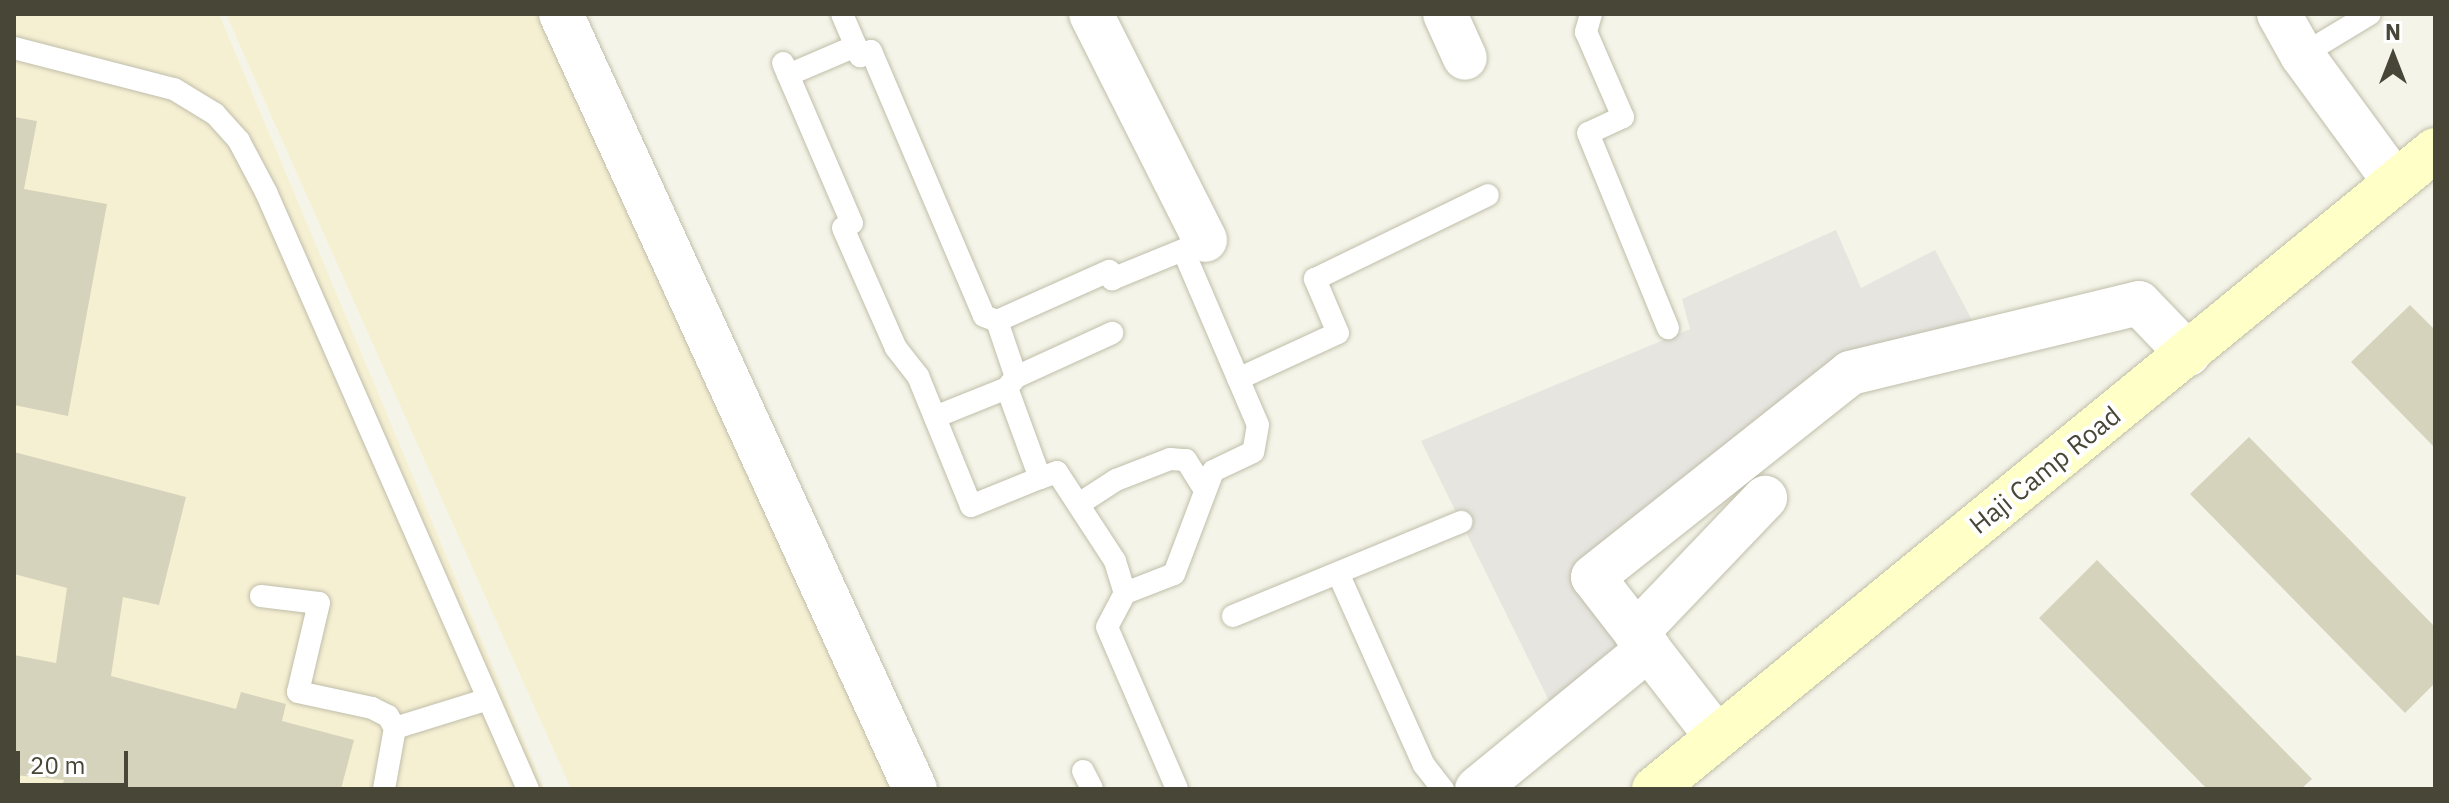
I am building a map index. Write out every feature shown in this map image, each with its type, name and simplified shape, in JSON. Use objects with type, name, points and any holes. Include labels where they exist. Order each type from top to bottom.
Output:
[{"type":"street","points":[[561,14],[915,789]]},
{"type":"street","points":[[1091,14],[1205,240]]},
{"type":"street","points":[[1445,14],[1465,58]]},
{"type":"street","points":[[2279,14],[2302,55],[2395,182]]},
{"type":"street","name":"Haji Camp Road","points":[[1654,789],[2435,150]]},
{"type":"street","points":[[1717,737],[1593,577],[1850,373],[2139,303],[2188,354]]},
{"type":"street","points":[[1477,789],[1643,640],[1765,498]]},
{"type":"lane","points":[[842,14],[860,56],[871,51],[984,316],[997,321],[1109,271],[1112,279],[1183,250],[1258,425],[1253,452],[1213,471],[1174,574],[1125,593],[1107,627],[1177,789]]},
{"type":"lane","points":[[1591,14],[1586,32],[1623,117],[1588,133],[1668,328]]},
{"type":"lane","points":[[2302,55],[2370,14]]},
{"type":"lane","points":[[856,46],[785,69],[852,223],[843,228],[896,348],[918,376],[971,506],[1057,472],[1115,561],[1125,593]]},
{"type":"lane","points":[[14,48],[174,89],[215,114],[239,141],[266,192],[528,789]]},
{"type":"lane","points":[[1238,379],[1338,333],[1315,279],[1488,195]]},
{"type":"lane","points":[[997,321],[1011,383],[1040,478]]},
{"type":"lane","points":[[935,417],[1112,333]]},
{"type":"lane","points":[[1079,504],[1116,480],[1170,459],[1186,460],[1205,491]]},
{"type":"lane","points":[[1233,616],[1461,522]]},
{"type":"lane","points":[[1338,573],[1424,765],[1443,789]]},
{"type":"lane","points":[[261,596],[319,603],[298,692],[372,708],[388,716],[395,728],[384,789]]},
{"type":"lane","points":[[395,728],[488,699]]},
{"type":"shaded area","points":[[14,14],[219,14],[544,789],[14,789]]},
{"type":"shaded area","points":[[226,14],[554,14],[896,789],[571,789]]},
{"type":"shaded area","points":[[1836,230],[1861,288],[1935,250],[1983,341],[1850,373],[1594,577],[1649,648],[1559,721],[1421,441],[1690,329],[1682,299]]},
{"type":"building","points":[[14,117],[37,121],[24,189],[107,204],[68,416],[14,405]]},
{"type":"building","points":[[2410,305],[2435,330],[2435,448],[2351,362]]},
{"type":"building","points":[[2249,437],[2435,627],[2435,683],[2405,713],[2190,494]]},
{"type":"building","points":[[14,452],[186,497],[159,605],[123,597],[111,676],[236,709],[241,692],[286,704],[282,721],[354,740],[341,789],[61,789],[64,780],[14,775],[14,655],[56,663],[67,588],[14,574]]},
{"type":"building","points":[[2097,560],[2312,779],[2301,789],[2207,789],[2039,618]]}]
